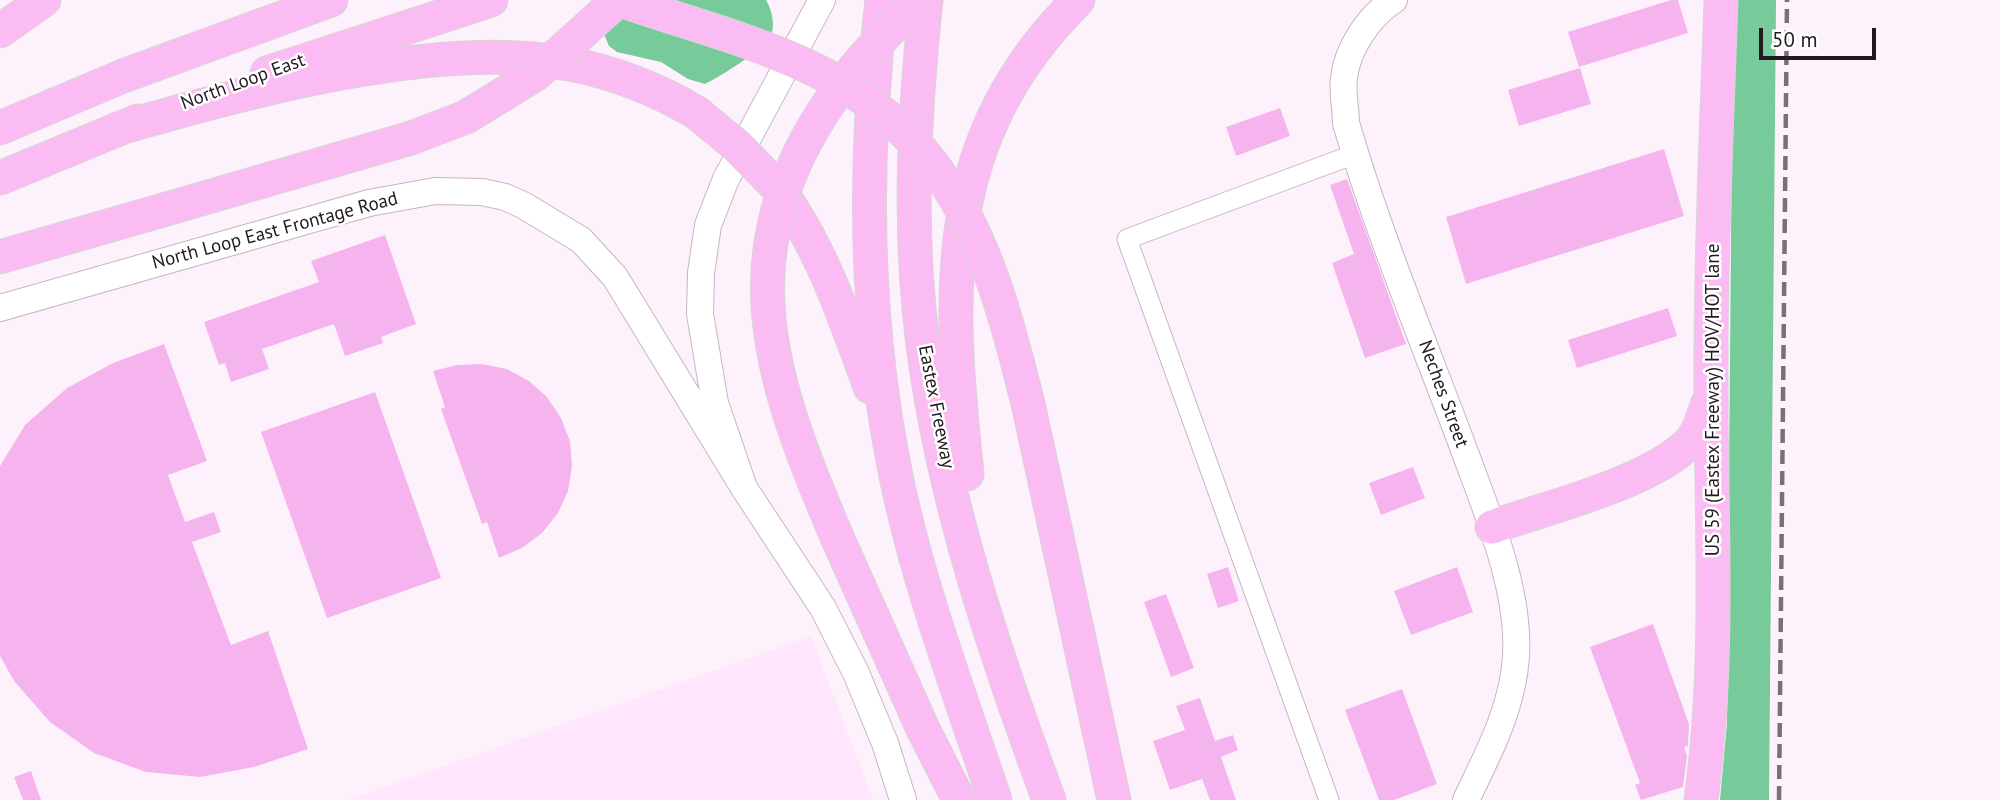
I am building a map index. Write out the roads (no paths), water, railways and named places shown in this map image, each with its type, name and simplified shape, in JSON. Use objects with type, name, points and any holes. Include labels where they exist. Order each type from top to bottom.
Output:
[{"type":"highway","points":[[0,31],[44,0]]},
{"type":"highway","points":[[122,76],[260,0]]},
{"type":"highway","points":[[0,128],[122,76],[331,0]]},
{"type":"highway","name":"North Loop East","points":[[0,178],[117,129],[331,50],[491,0]]},
{"type":"highway","points":[[0,257],[411,138],[466,117],[536,74],[619,0],[809,67],[860,96],[900,130],[935,168],[974,227],[1002,303],[1029,408],[1114,800]]},
{"type":"highway","points":[[882,0],[873,87],[869,199],[876,326],[889,441]]},
{"type":"highway","points":[[920,0],[864,57],[825,108],[792,171],[770,243],[766,307],[779,385],[798,445],[923,729],[959,800]]},
{"type":"highway","name":"Eastex Freeway","points":[[926,0],[914,152],[919,311],[936,418],[983,605],[1049,800]]},
{"type":"highway","points":[[983,605],[970,502],[955,337],[954,296],[962,218],[974,167],[1004,97],[1024,64],[1078,0]]},
{"type":"highway","name":"US 59 (Eastex Freeway) HOV/HOT lane","points":[[1701,800],[1708,751],[1713,612],[1711,393],[1721,0]]},
{"type":"highway","points":[[117,129],[322,79],[413,64],[479,58],[530,59],[600,70],[648,86],[697,113],[737,146],[777,187],[796,213],[819,258],[889,441],[925,587],[995,800]]},
{"type":"highway","points":[[1492,527],[1630,479],[1672,457],[1691,441],[1702,422],[1711,393]]},
{"type":"main road","points":[[822,0],[726,179],[708,225],[701,300],[706,360],[715,403],[744,488],[823,608],[856,673],[885,743],[903,800]]},
{"type":"main road","name":"Neches Street","points":[[1394,0],[1381,8],[1353,48],[1344,79],[1346,123],[1492,527],[1514,610],[1516,656],[1509,702],[1466,800]]},
{"type":"main road","name":"North Loop East Frontage Road","points":[[0,308],[369,202],[435,191],[482,192],[505,197],[581,240],[615,277],[744,488]]},
{"type":"street","points":[[1329,800],[1127,239],[1355,154]]},
{"type":"railway","points":[[1779,800],[1787,0]]}]
